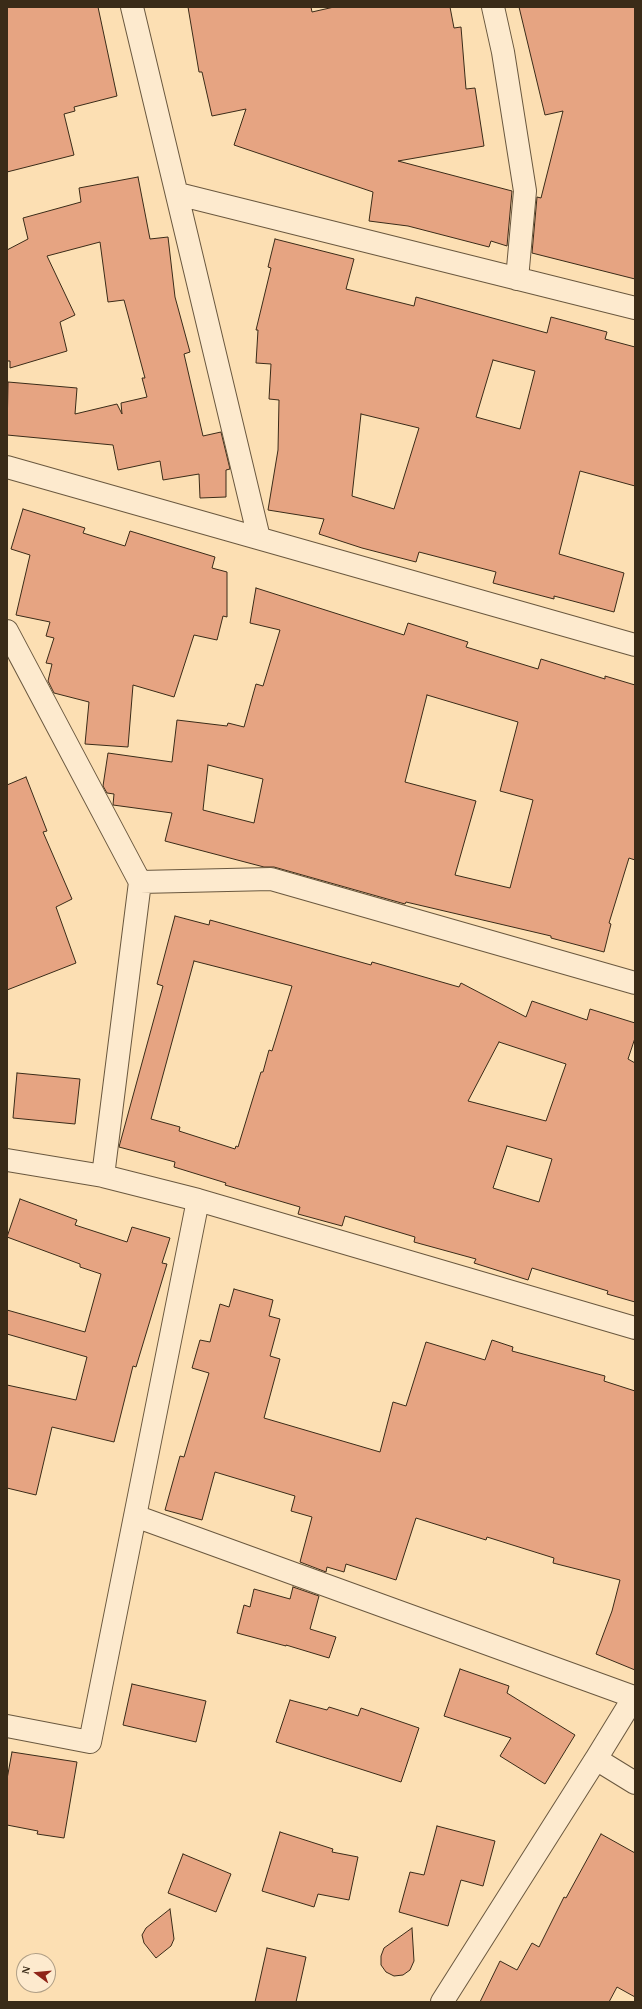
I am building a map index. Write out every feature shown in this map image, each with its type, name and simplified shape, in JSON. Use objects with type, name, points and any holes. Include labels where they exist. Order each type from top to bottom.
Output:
[{"type":"street","points":[[132,7],[178,194],[259,538]]},
{"type":"street","points":[[493,7],[503,52],[525,191],[517,279]]},
{"type":"street","points":[[178,194],[635,308]]},
{"type":"street","points":[[7,467],[635,645]]},
{"type":"street","points":[[7,631],[140,882],[103,1176]]},
{"type":"street","points":[[140,882],[271,879],[635,982]]},
{"type":"street","points":[[7,1160],[103,1176],[198,1200],[635,1328]]},
{"type":"street","points":[[7,1726],[90,1742],[198,1200]]},
{"type":"street","points":[[135,1516],[635,1697],[442,2002]]},
{"type":"street","points":[[596,1759],[635,1783]]},
{"type":"building","points":[[7,7],[98,7],[117,96],[74,107],[75,111],[64,114],[74,155],[7,172]]},
{"type":"building","points":[[188,7],[311,7],[312,12],[334,7],[450,7],[454,28],[461,27],[466,89],[475,88],[484,146],[398,161],[512,191],[507,246],[491,241],[489,247],[408,226],[369,221],[373,192],[234,145],[246,109],[212,116],[202,72],[199,72]]},
{"type":"building","points":[[519,7],[635,7],[635,279],[532,253],[537,197],[541,198],[563,111],[545,115]]},
{"type":"building","points":[[138,177],[150,239],[168,237],[175,297],[190,352],[184,354],[203,436],[221,432],[230,469],[226,470],[226,497],[200,498],[199,474],[163,480],[160,461],[118,470],[113,445],[7,435],[8,382],[77,388],[75,414],[117,404],[122,414],[121,403],[147,397],[142,378],[145,378],[124,300],[108,302],[100,242],[47,256],[75,315],[60,322],[67,351],[10,368],[10,361],[7,361],[7,250],[28,239],[23,218],[81,202],[79,188]]},
{"type":"building","points":[[275,239],[354,259],[346,289],[414,306],[416,297],[547,333],[551,317],[607,332],[605,339],[635,347],[635,486],[580,471],[559,554],[624,573],[614,612],[554,596],[554,599],[493,583],[496,572],[419,552],[416,562],[362,548],[319,534],[324,519],[268,510],[278,450],[279,400],[269,399],[271,364],[256,363],[258,330],[256,330],[271,268],[268,267]],"holes":[[[493,360],[535,371],[520,429],[476,417]],[[361,414],[419,428],[394,509],[352,496]]]},
{"type":"building","points":[[23,509],[85,528],[83,533],[125,546],[130,531],[215,557],[212,568],[227,572],[227,617],[223,616],[217,640],[194,635],[174,697],[133,685],[128,747],[85,744],[89,702],[54,693],[48,681],[52,664],[46,663],[54,638],[46,636],[50,622],[16,615],[30,555],[11,549]]},
{"type":"building","points":[[256,588],[404,635],[408,623],[468,642],[466,647],[538,669],[541,659],[605,679],[605,676],[635,685],[635,860],[629,858],[609,923],[611,924],[604,952],[551,938],[551,936],[406,902],[405,904],[274,867],[264,867],[165,841],[172,813],[113,805],[114,794],[107,793],[103,786],[108,753],[172,762],[177,720],[227,726],[228,723],[244,727],[256,684],[263,686],[280,630],[250,623]],"holes":[[[427,695],[518,722],[500,791],[533,800],[510,888],[455,875],[476,801],[405,782]],[[208,765],[263,779],[254,823],[203,810]]]},
{"type":"building","points":[[26,777],[47,831],[43,832],[72,899],[56,907],[76,963],[7,990],[7,785]]},
{"type":"building","points":[[175,916],[209,925],[210,920],[371,965],[372,962],[459,987],[461,983],[526,1017],[532,1001],[587,1020],[590,1009],[635,1023],[635,1038],[628,1059],[635,1063],[635,1302],[607,1294],[608,1291],[532,1268],[528,1280],[474,1263],[476,1259],[414,1242],[415,1237],[345,1216],[342,1226],[298,1214],[300,1207],[225,1185],[226,1183],[174,1167],[175,1162],[119,1147],[163,986],[157,984]],"holes":[[[194,961],[292,986],[272,1051],[269,1050],[238,1147],[236,1146],[235,1149],[179,1131],[180,1127],[151,1119]],[[499,1042],[566,1064],[546,1121],[468,1101]],[[507,1146],[552,1159],[539,1202],[493,1188]]]},
{"type":"building","points":[[17,1073],[80,1079],[75,1124],[13,1118]]},
{"type":"building","points":[[20,1199],[77,1220],[75,1225],[127,1242],[132,1227],[170,1238],[162,1263],[167,1264],[136,1367],[133,1366],[114,1442],[52,1427],[36,1495],[7,1488],[7,1385],[76,1400],[87,1357],[7,1334],[7,1310],[85,1332],[101,1274],[80,1267],[80,1264],[7,1237]]},
{"type":"building","points":[[234,1289],[273,1300],[269,1316],[280,1319],[270,1356],[280,1359],[264,1418],[380,1452],[393,1402],[406,1406],[426,1342],[485,1360],[492,1340],[513,1347],[512,1351],[605,1376],[604,1381],[635,1391],[635,1670],[596,1654],[612,1611],[620,1580],[553,1563],[554,1558],[487,1537],[486,1540],[416,1518],[396,1580],[346,1564],[344,1572],[327,1567],[326,1572],[300,1562],[312,1517],[291,1511],[295,1496],[215,1472],[202,1520],[165,1510],[180,1456],[184,1457],[209,1373],[192,1368],[200,1340],[210,1342],[220,1304],[229,1307]]},
{"type":"building","points":[[293,1587],[319,1596],[310,1629],[336,1637],[329,1658],[286,1645],[237,1633],[244,1605],[250,1607],[254,1589],[290,1599]]},
{"type":"building","points":[[460,1669],[509,1686],[507,1693],[575,1735],[545,1784],[500,1756],[511,1738],[444,1716]]},
{"type":"building","points":[[132,1684],[206,1701],[196,1742],[123,1725]]},
{"type":"building","points":[[290,1700],[327,1710],[329,1707],[358,1716],[361,1708],[419,1728],[401,1782],[276,1742]]},
{"type":"building","points":[[12,1752],[77,1762],[64,1838],[37,1834],[38,1831],[7,1825],[7,1779]]},
{"type":"building","points":[[437,1826],[495,1841],[483,1886],[461,1880],[448,1926],[399,1912],[410,1872],[424,1875]]},
{"type":"building","points":[[280,1832],[333,1849],[332,1852],[358,1857],[349,1900],[318,1894],[314,1907],[262,1891]]},
{"type":"building","points":[[601,1834],[635,1853],[635,1997],[617,1987],[609,2002],[480,2002],[500,1961],[517,1970],[532,1943],[539,1947],[564,1897],[566,1898]]},
{"type":"building","points":[[183,1854],[231,1874],[216,1912],[168,1893]]},
{"type":"building","points":[[170,1909],[174,1939],[171,1946],[156,1958],[144,1943],[142,1935],[146,1928]]},
{"type":"building","points":[[412,1928],[414,1961],[410,1970],[403,1975],[394,1976],[386,1972],[381,1965],[381,1956],[384,1948]]},
{"type":"building","points":[[267,1948],[306,1957],[296,2002],[255,2002]]}]
